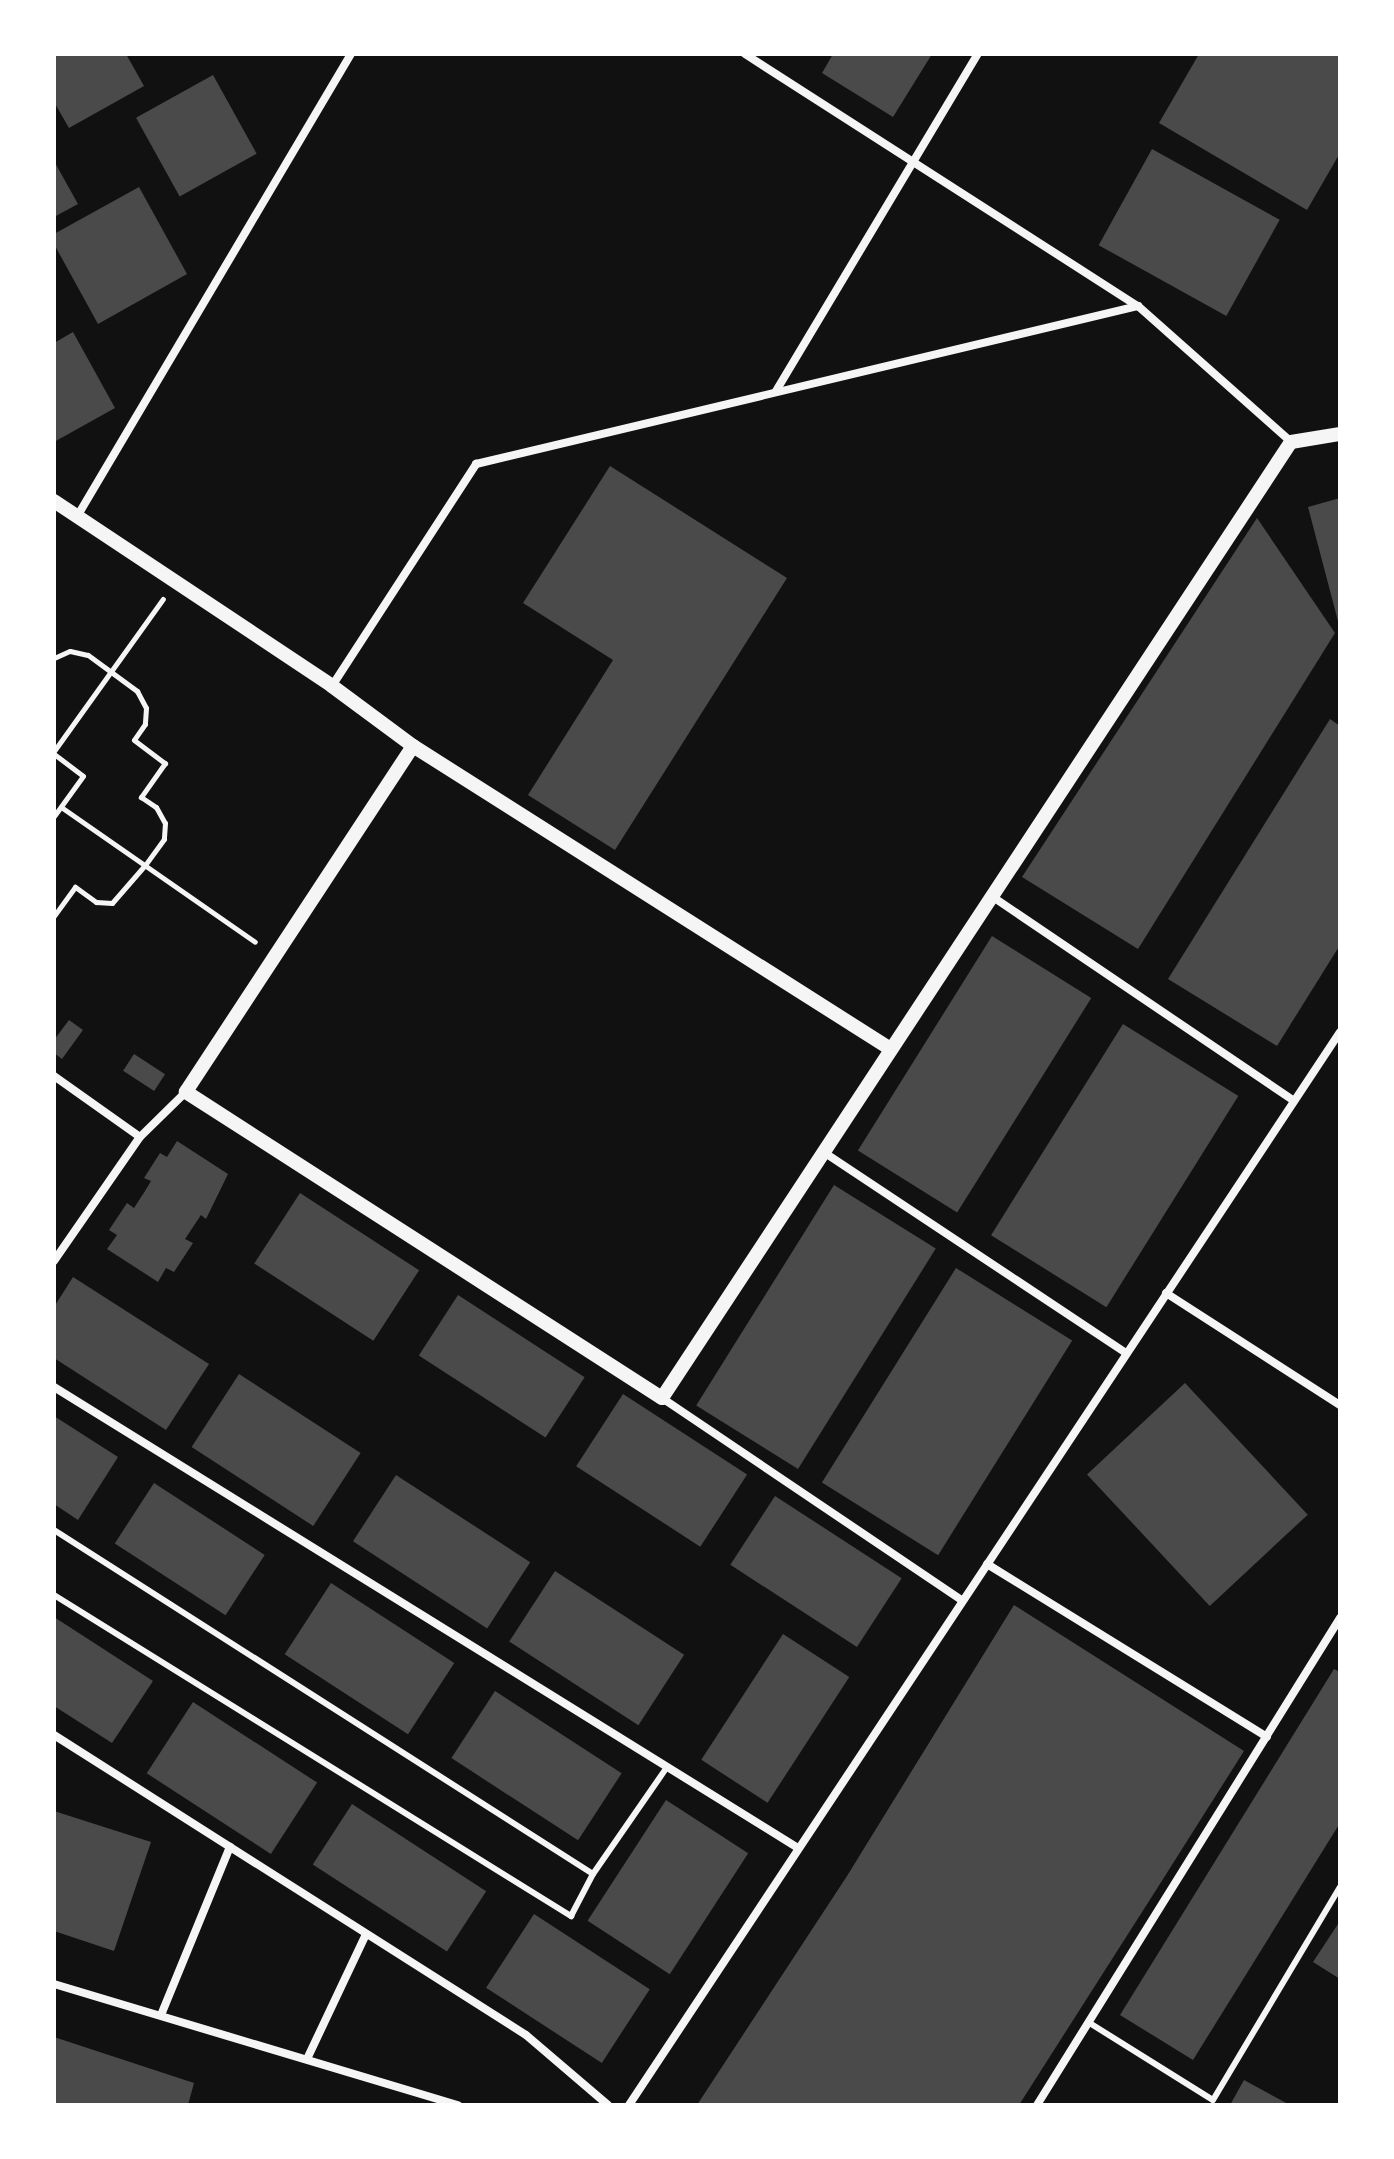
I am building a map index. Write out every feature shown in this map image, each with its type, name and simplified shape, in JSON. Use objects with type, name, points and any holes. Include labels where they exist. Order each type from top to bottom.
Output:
[{"type":"street","points":[[78,515],[351,54]]},
{"type":"street","points":[[745,54],[1138,306],[1291,442]]},
{"type":"street","points":[[776,391],[978,54]]},
{"type":"street","points":[[332,686],[476,464],[1138,306]]},
{"type":"street","points":[[662,1398],[889,1048],[1291,442],[1340,434]]},
{"type":"street","points":[[54,501],[332,686],[413,746],[889,1048]]},
{"type":"street","points":[[54,1261],[140,1137],[186,1092],[413,746]]},
{"type":"street","points":[[990,895],[1294,1101]]},
{"type":"street","points":[[629,2105],[960,1599],[987,1564],[1340,1032]]},
{"type":"street","points":[[54,1076],[140,1137]]},
{"type":"street","points":[[186,1092],[662,1398],[960,1599]]},
{"type":"street","points":[[822,1151],[1126,1353]]},
{"type":"street","points":[[1166,1293],[1340,1405]]},
{"type":"street","points":[[54,1387],[665,1770],[798,1848]]},
{"type":"street","points":[[987,1564],[1267,1737]]},
{"type":"street","points":[[1037,2105],[1340,1618]]},
{"type":"street","points":[[54,1735],[526,2035],[608,2105]]},
{"type":"street","points":[[161,2015],[230,1847]]},
{"type":"street","points":[[307,2059],[366,1934]]},
{"type":"street","points":[[54,1984],[458,2105]]},
{"type":"lane","points":[[54,1530],[593,1874]]},
{"type":"lane","points":[[54,1595],[571,1916],[593,1874],[665,1770]]},
{"type":"lane","points":[[1330,1633],[1340,1639]]},
{"type":"lane","points":[[1088,2022],[1213,2100],[1340,1887]]},
{"type":"path","points":[[54,816],[83,776],[54,753],[176,581]]},
{"type":"path","points":[[54,658],[70,651],[88,655],[137,691],[146,708],[145,724],[134,740],[165,763],[141,797],[156,807],[165,823],[164,839],[112,903],[96,902],[75,887],[54,916]]},
{"type":"path","points":[[61,807],[275,956]]},
{"type":"building","points":[[54,54],[126,54],[144,86],[69,128],[54,102]]},
{"type":"building","points":[[833,54],[932,54],[893,117],[822,73]]},
{"type":"building","points":[[1199,54],[1340,54],[1340,153],[1307,210],[1159,123]]},
{"type":"building","points":[[213,75],[257,154],[180,196],[136,118]]},
{"type":"building","points":[[1152,149],[1280,220],[1226,316],[1099,245]]},
{"type":"building","points":[[54,161],[78,204],[54,217]]},
{"type":"building","points":[[139,187],[187,274],[98,324],[54,244],[54,234]]},
{"type":"building","points":[[73,332],[115,408],[54,442],[54,343]]},
{"type":"building","points":[[610,466],[787,578],[615,850],[528,795],[613,660],[523,603]]},
{"type":"building","points":[[1340,498],[1340,625],[1339,625],[1308,507]]},
{"type":"building","points":[[1257,518],[1335,633],[1138,949],[1022,877]]},
{"type":"building","points":[[1330,719],[1340,726],[1340,945],[1277,1046],[1168,979]]},
{"type":"building","points":[[992,936],[1091,998],[957,1213],[858,1151]]},
{"type":"building","points":[[69,1020],[83,1030],[62,1059],[54,1053],[54,1040]]},
{"type":"building","points":[[1123,1024],[1238,1096],[1106,1307],[991,1235]]},
{"type":"building","points":[[134,1054],[165,1074],[154,1091],[123,1071]]},
{"type":"building","points":[[177,1141],[228,1174],[206,1219],[201,1215],[185,1239],[193,1243],[174,1272],[166,1268],[158,1282],[107,1249],[117,1235],[109,1230],[127,1203],[134,1208],[151,1181],[144,1178],[160,1153],[167,1157]]},
{"type":"building","points":[[834,1185],[936,1249],[798,1469],[696,1405]]},
{"type":"building","points":[[300,1193],[419,1270],[373,1341],[254,1263]]},
{"type":"building","points":[[956,1268],[1072,1341],[938,1555],[822,1483]]},
{"type":"building","points":[[73,1277],[209,1364],[166,1430],[54,1358],[54,1307]]},
{"type":"building","points":[[458,1295],[585,1377],[545,1438],[419,1355]]},
{"type":"building","points":[[239,1374],[361,1453],[313,1526],[192,1447]]},
{"type":"building","points":[[1185,1383],[1308,1515],[1210,1606],[1087,1474]]},
{"type":"building","points":[[623,1394],[747,1475],[700,1547],[576,1466]]},
{"type":"building","points":[[54,1416],[118,1457],[78,1520],[54,1504]]},
{"type":"building","points":[[396,1475],[530,1562],[487,1628],[353,1541]]},
{"type":"building","points":[[154,1483],[265,1555],[225,1615],[115,1543]]},
{"type":"building","points":[[775,1496],[902,1578],[857,1647],[730,1565]]},
{"type":"building","points":[[555,1571],[684,1655],[638,1725],[509,1641]]},
{"type":"building","points":[[331,1583],[454,1663],[408,1734],[285,1654]]},
{"type":"building","points":[[1014,1605],[1244,1751],[1158,1887],[1019,2105],[697,2105],[847,1876]]},
{"type":"building","points":[[54,1617],[153,1681],[112,1743],[54,1706]]},
{"type":"building","points":[[783,1634],[849,1677],[768,1803],[701,1760]]},
{"type":"building","points":[[1334,1669],[1340,1672],[1340,1823],[1193,2060],[1120,2015]]},
{"type":"building","points":[[495,1691],[622,1773],[578,1840],[451,1758]]},
{"type":"building","points":[[193,1702],[317,1783],[271,1854],[147,1773]]},
{"type":"building","points":[[666,1800],[748,1853],[670,1974],[588,1921]]},
{"type":"building","points":[[352,1804],[486,1891],[447,1952],[313,1864]]},
{"type":"building","points":[[54,1811],[151,1842],[114,1951],[54,1931]]},
{"type":"building","points":[[534,1914],[650,1989],[602,2063],[486,1988]]},
{"type":"building","points":[[1340,1921],[1340,1979],[1313,1962]]},
{"type":"building","points":[[54,2037],[194,2083],[188,2105],[54,2105]]},
{"type":"building","points":[[1244,2080],[1290,2105],[1230,2105]]}]
